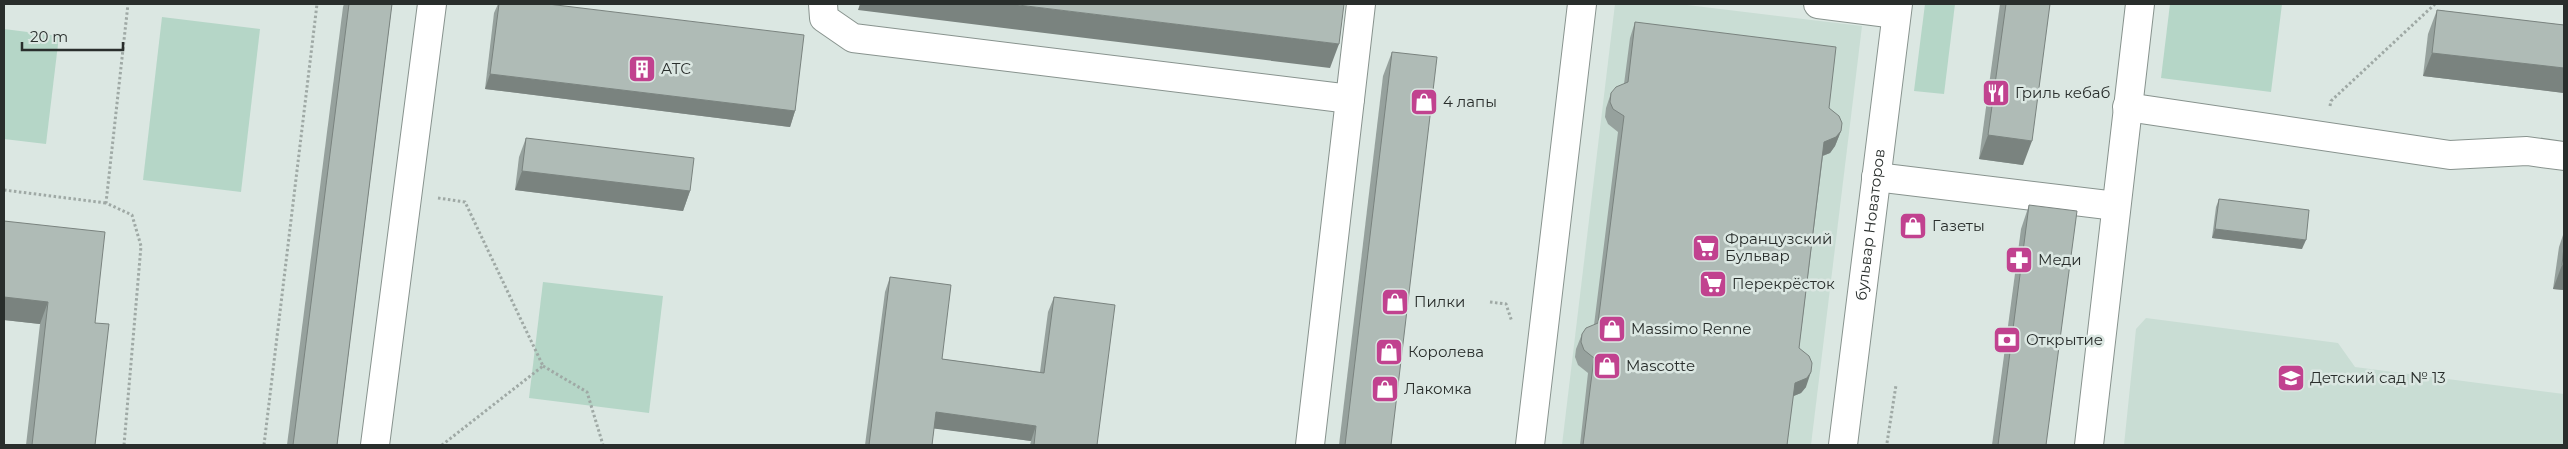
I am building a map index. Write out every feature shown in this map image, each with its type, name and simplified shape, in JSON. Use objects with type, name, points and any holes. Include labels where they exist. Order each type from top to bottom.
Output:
[{"type":"street","points":[[375,445],[432,4]]},
{"type":"street","points":[[823,4],[824,18],[853,38],[1350,99]]},
{"type":"street","points":[[1310,445],[1361,4]]},
{"type":"street","points":[[1530,445],[1582,4]]},
{"type":"street","points":[[1818,4],[1897,9]]},
{"type":"street","points":[[2089,445],[2140,4]]},
{"type":"street","name":"бульвар Новаторов","points":[[1843,445],[1897,9]]},
{"type":"street","points":[[2127,107],[2450,155],[2527,151],[2564,156]]},
{"type":"street","points":[[1876,178],[2116,206]]},
{"type":"path","points":[[106,203],[128,4]]},
{"type":"path","points":[[264,445],[317,4]]},
{"type":"path","points":[[2323,136],[2331,102],[2435,4]]},
{"type":"path","points":[[4,190],[106,203],[132,215],[141,246],[124,445]]},
{"type":"path","points":[[408,193],[465,202],[543,366],[587,392],[603,445]]},
{"type":"path","points":[[1490,302],[1506,304],[1513,326]]},
{"type":"path","points":[[442,445],[543,366]]},
{"type":"path","points":[[1887,443],[1896,385]]},
{"type":"shaded area","name":"Французский Бульвар","points":[[1615,4],[1679,4],[1862,26],[1811,445],[1562,445]]},
{"type":"shaded area","points":[[1925,4],[1955,4],[1944,94],[1914,91]]},
{"type":"shaded area","points":[[2170,4],[2282,4],[2271,92],[2161,78]]},
{"type":"shaded area","points":[[162,17],[260,29],[241,192],[143,180]]},
{"type":"shaded area","points":[[4,29],[59,36],[46,144],[4,139]]},
{"type":"shaded area","points":[[543,282],[663,296],[649,413],[529,398]]},
{"type":"shaded area","name":"Детский сад № 13","points":[[2146,318],[2338,343],[2355,367],[2564,394],[2564,445],[2124,445],[2136,329]]},
{"type":"building","points":[[349,4],[392,4],[337,445],[293,445]]},
{"type":"building","name":"АТС","points":[[499,4],[548,4],[804,35],[795,111],[490,74]]},
{"type":"building","points":[[1010,4],[1344,4],[1339,44]]},
{"type":"building","points":[[2006,4],[2050,4],[2032,141],[1988,135]]},
{"type":"building","points":[[2437,10],[2564,25],[2564,68],[2432,53]]},
{"type":"building","name":"Французский Бульвар","points":[[1635,22],[1836,47],[1829,108],[1839,116],[1842,123],[1841,131],[1836,137],[1824,142],[1799,348],[1809,356],[1812,363],[1811,372],[1807,378],[1795,383],[1787,445],[1583,445],[1594,358],[1584,350],[1581,342],[1582,334],[1586,328],[1598,323],[1624,116],[1613,109],[1610,102],[1611,93],[1616,87],[1628,82]]},
{"type":"building","points":[[1392,52],[1437,57],[1391,445],[1345,445]]},
{"type":"building","points":[[526,138],[694,158],[690,191],[522,171]]},
{"type":"building","points":[[2219,199],[2309,210],[2306,240],[2215,229]]},
{"type":"building","points":[[2029,205],[2077,211],[2046,445],[1998,445]]},
{"type":"building","points":[[4,221],[105,232],[95,323],[109,324],[95,445],[32,445],[48,302],[4,297]]},
{"type":"building","points":[[2564,247],[2564,266],[2562,265]]},
{"type":"building","points":[[890,277],[951,285],[942,359],[1044,373],[1054,297],[1115,305],[1097,445],[1034,445],[1036,426],[936,412],[932,445],[869,445]]},
{"type":"place","name":"АТС","points":[[642,69]]},
{"type":"place","name":"Гриль кебаб","points":[[1996,93]]},
{"type":"place","name":"4 лапы","points":[[1424,102]]},
{"type":"place","name":"Газеты","points":[[1913,226]]},
{"type":"place","name":"Французский Бульвар","points":[[1706,248]]},
{"type":"place","name":"Меди","points":[[2019,260]]},
{"type":"place","name":"Перекрёсток","points":[[1713,284]]},
{"type":"place","name":"Пилки","points":[[1395,302]]},
{"type":"place","name":"Massimo Renne","points":[[1612,329]]},
{"type":"place","name":"Открытие","points":[[2007,340]]},
{"type":"place","name":"Королева","points":[[1389,352]]},
{"type":"place","name":"Mascotte","points":[[1607,366]]},
{"type":"place","name":"Детский сад № 13","points":[[2291,378]]},
{"type":"place","name":"Лакомка","points":[[1385,389]]}]
